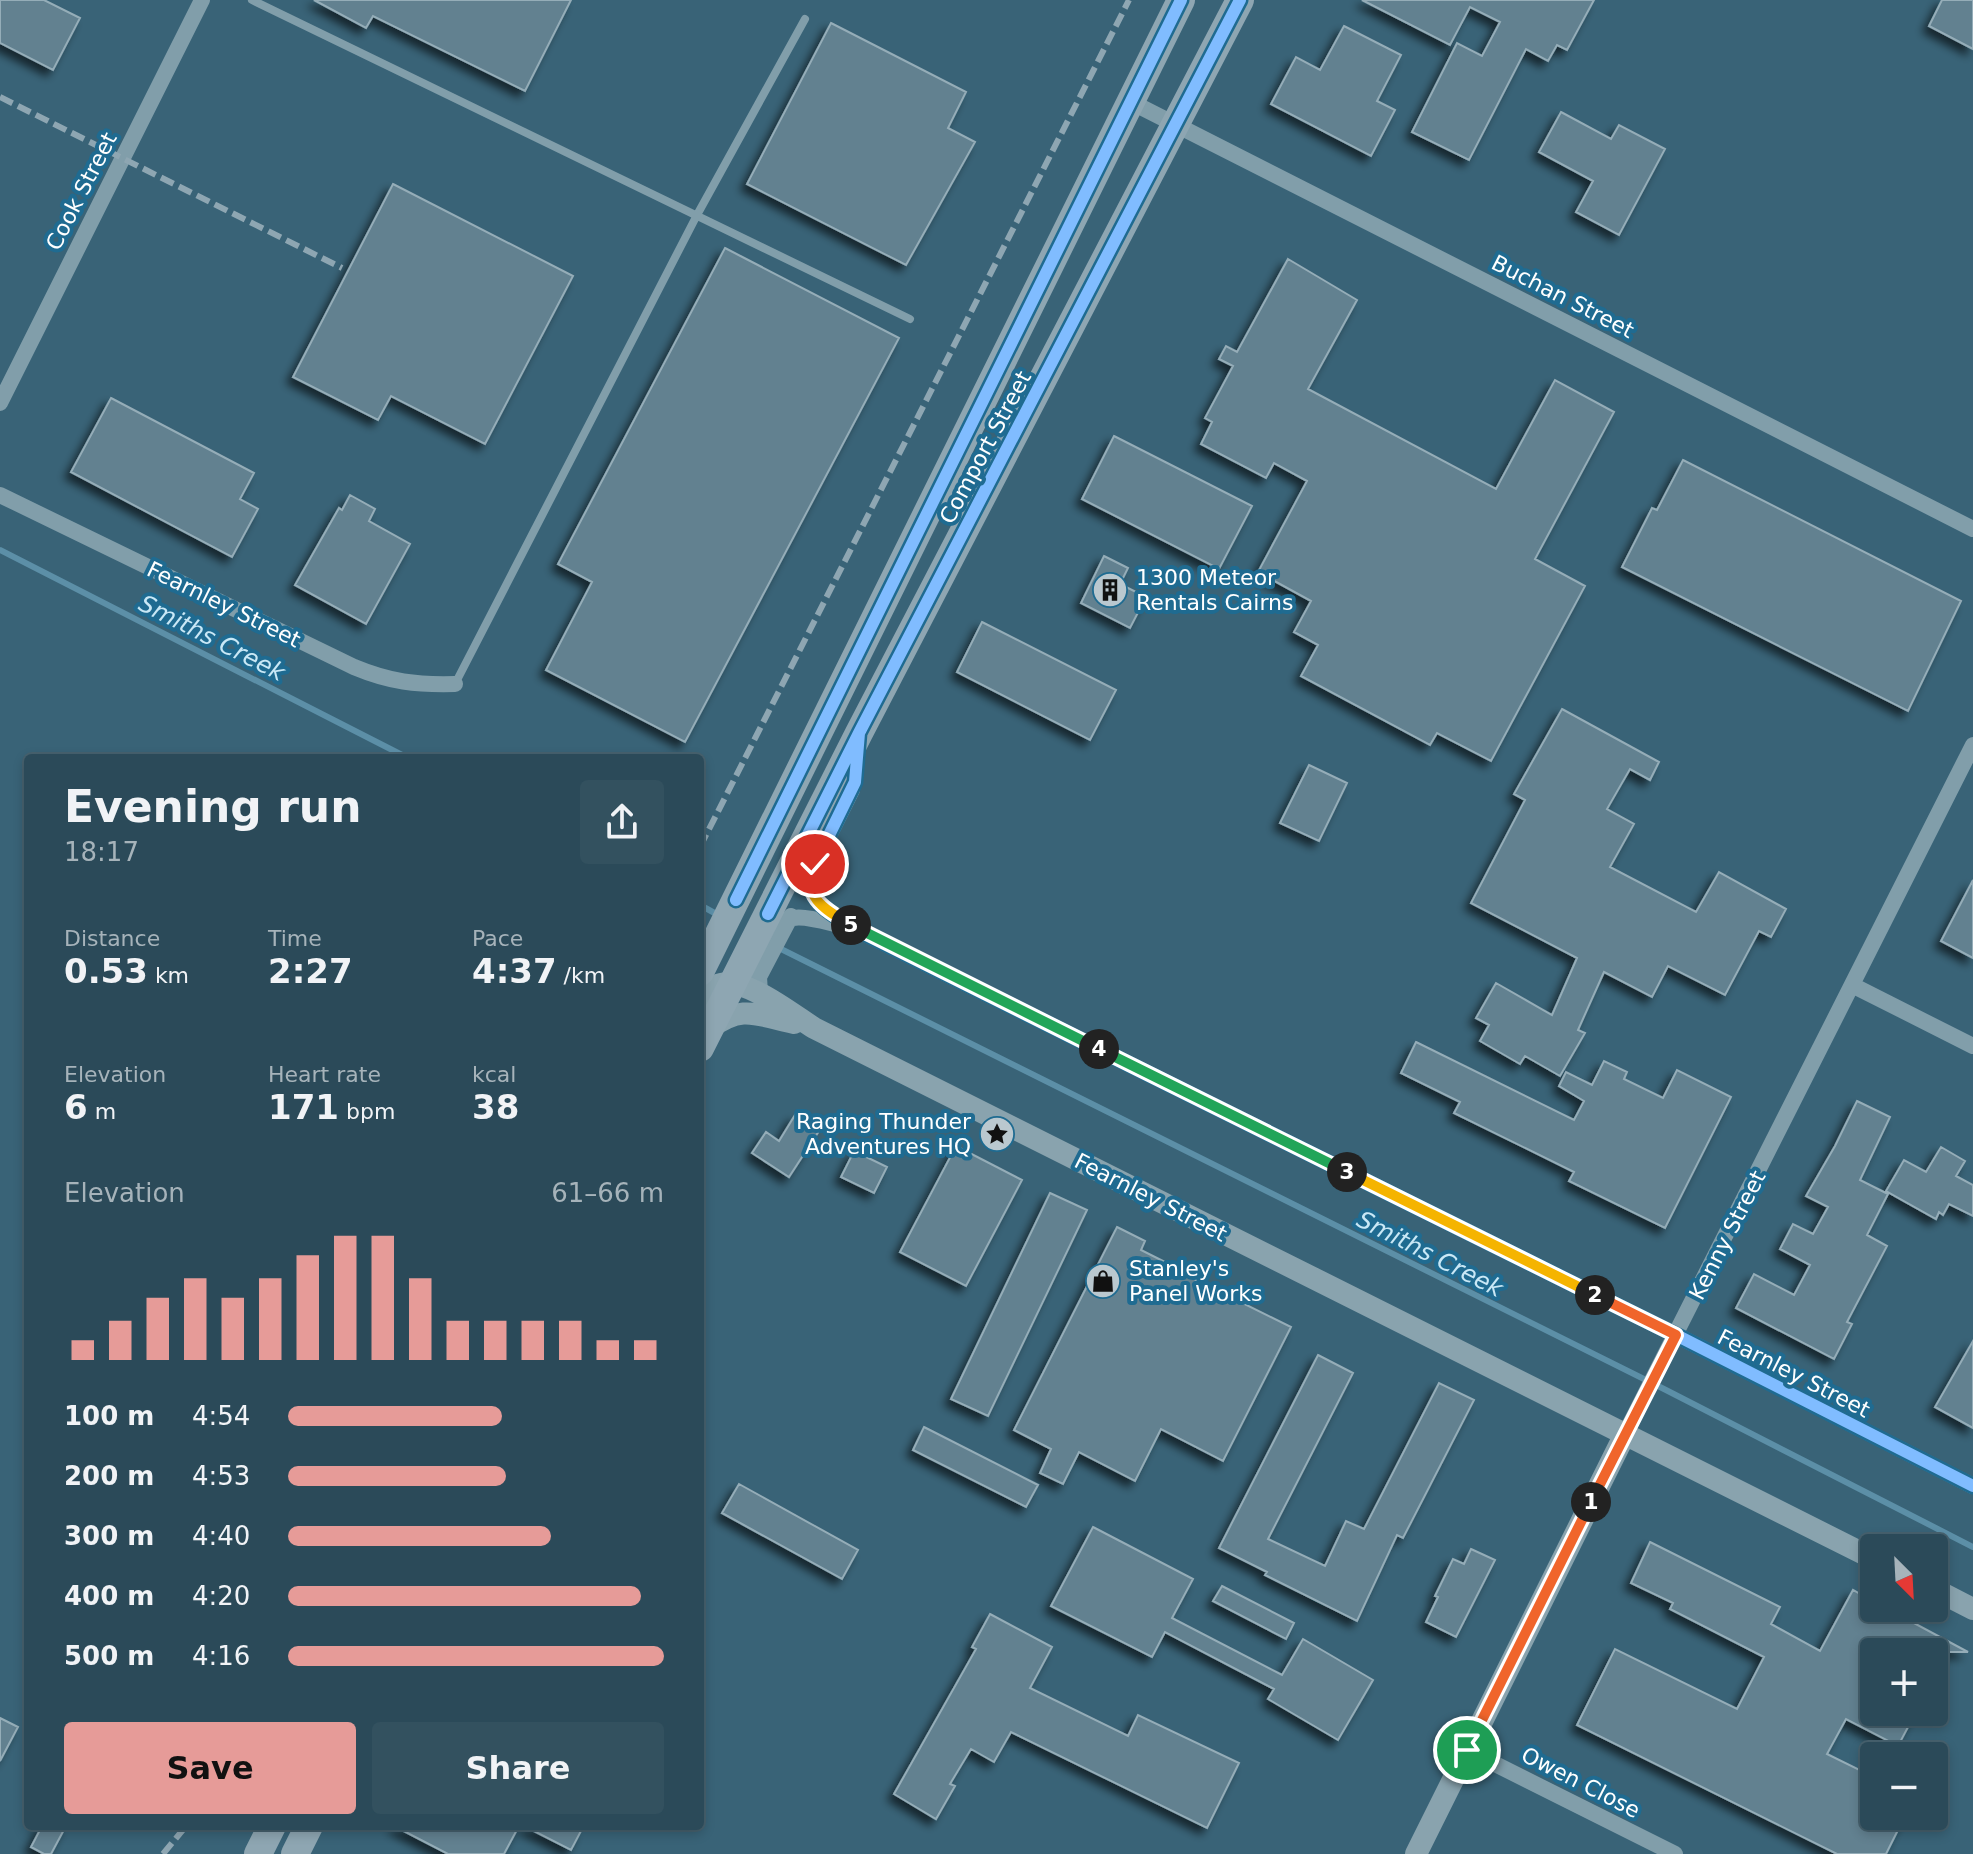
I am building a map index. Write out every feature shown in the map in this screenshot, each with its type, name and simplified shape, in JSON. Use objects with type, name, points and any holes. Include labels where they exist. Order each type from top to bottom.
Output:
[{"type":"highway","name":"Comport Street","points":[[704,964],[1133,103],[1181,0]]},
{"type":"highway","name":"Comport Street","points":[[705,1038],[746,988],[747,956],[776,919],[859,733],[1240,0]]},
{"type":"highway","points":[[258,1854],[270,1830]]},
{"type":"highway","points":[[295,1854],[307,1830]]},
{"type":"street","name":"Cook Street","points":[[0,403],[202,0]]},
{"type":"street","name":"Buchan Street","points":[[1133,103],[1973,529]]},
{"type":"street","name":"Fearnley Street","points":[[0,495],[354,667],[383,679],[408,684],[455,684]]},
{"type":"street","name":"Fearnley Street","points":[[859,733],[855,782],[809,881],[821,905],[860,931],[1676,1335],[1973,1486]]},
{"type":"street","name":"Kenny Street","points":[[1416,1854],[1973,745]]},
{"type":"street","name":"Fearnley Street","points":[[776,919],[799,915],[860,931]]},
{"type":"street","points":[[704,996],[715,986],[746,988],[759,977],[776,919]]},
{"type":"street","points":[[1852,985],[1973,1046]]},
{"type":"street","name":"Fearnley Street","points":[[746,988],[814,1028],[1860,1552]]},
{"type":"street","name":"Fearnley Street","points":[[705,1038],[729,1014],[745,1013],[814,1028]]},
{"type":"street","points":[[1948,1596],[1973,1609]]},
{"type":"street","name":"Owen Close","points":[[1467,1750],[1675,1854]]},
{"type":"lane","points":[[252,0],[910,319]]},
{"type":"lane","points":[[455,684],[697,215],[805,19]]},
{"type":"building","points":[[0,0],[44,0],[80,18],[53,70],[0,43]]},
{"type":"building","points":[[314,0],[571,0],[525,91],[373,16],[366,28]]},
{"type":"building","points":[[1362,0],[1594,0],[1567,50],[1557,45],[1548,61],[1526,49],[1469,160],[1412,132],[1457,43],[1482,56],[1500,22],[1470,7],[1450,45]]},
{"type":"building","points":[[1942,0],[1973,0],[1973,49],[1929,26]]},
{"type":"building","points":[[831,23],[966,92],[948,128],[975,142],[906,265],[747,184]]},
{"type":"building","points":[[1344,26],[1401,55],[1377,101],[1395,110],[1371,156],[1271,104],[1296,57],[1320,70]]},
{"type":"building","points":[[1561,112],[1611,139],[1619,125],[1665,149],[1619,235],[1576,212],[1593,181],[1539,152]]},
{"type":"building","points":[[393,184],[573,276],[485,444],[391,396],[378,420],[293,377]]},
{"type":"building","points":[[725,248],[899,338],[685,742],[546,670],[592,582],[558,564]]},
{"type":"building","points":[[1288,259],[1357,300],[1308,389],[1496,489],[1555,380],[1614,412],[1535,559],[1585,586],[1491,761],[1437,733],[1430,745],[1301,676],[1318,645],[1294,632],[1311,601],[1258,572],[1307,481],[1274,463],[1266,478],[1201,444],[1212,422],[1205,418],[1233,366],[1219,359],[1226,346],[1237,352]]},
{"type":"building","points":[[111,398],[254,473],[240,499],[258,509],[232,557],[71,472]]},
{"type":"building","points":[[1114,436],[1252,506],[1219,569],[1082,499]]},
{"type":"building","points":[[1683,460],[1961,601],[1908,711],[1622,567],[1652,508],[1657,510]]},
{"type":"building","points":[[350,495],[375,509],[369,521],[410,544],[366,624],[295,585],[339,508],[342,510]]},
{"type":"building","name":"1300 Meteor Rentals Cairns","points":[[1104,556],[1128,568],[1120,584],[1146,597],[1130,628],[1081,603]]},
{"type":"building","points":[[982,622],[1116,690],[1090,740],[957,672]]},
{"type":"building","points":[[1562,709],[1659,762],[1650,780],[1630,769],[1607,809],[1634,824],[1610,867],[1696,912],[1719,872],[1786,909],[1771,937],[1759,931],[1725,995],[1668,966],[1652,997],[1604,972],[1578,1030],[1585,1033],[1560,1076],[1525,1056],[1520,1064],[1480,1041],[1489,1025],[1476,1018],[1496,983],[1552,1015],[1577,958],[1471,903],[1525,800],[1514,794]]},
{"type":"building","points":[[1309,765],[1347,783],[1319,841],[1280,823]]},
{"type":"building","points":[[1973,880],[1973,958],[1941,941]]},
{"type":"building","points":[[1416,1042],[1574,1120],[1584,1101],[1559,1086],[1566,1072],[1592,1085],[1604,1061],[1627,1072],[1624,1079],[1663,1098],[1677,1070],[1731,1097],[1665,1228],[1569,1181],[1574,1172],[1454,1113],[1460,1102],[1401,1073]]},
{"type":"building","points":[[1857,1101],[1890,1117],[1860,1180],[1888,1194],[1867,1235],[1887,1246],[1847,1322],[1852,1324],[1834,1359],[1736,1308],[1754,1274],[1794,1295],[1810,1265],[1780,1249],[1793,1224],[1813,1234],[1828,1207],[1806,1196]]},
{"type":"building","points":[[795,1115],[819,1131],[789,1177],[752,1153],[766,1132],[779,1141]]},
{"type":"building","points":[[956,1146],[1022,1180],[966,1286],[900,1252]]},
{"type":"building","points":[[1941,1147],[1965,1161],[1956,1176],[1973,1185],[1973,1216],[1949,1204],[1943,1215],[1939,1212],[1936,1219],[1886,1191],[1904,1160],[1926,1172]]},
{"type":"building","points":[[854,1151],[887,1167],[874,1193],[841,1177]]},
{"type":"building","points":[[1050,1193],[1087,1210],[988,1416],[951,1399]]},
{"type":"building","points":[[1117,1227],[1145,1241],[1141,1250],[1172,1268],[1291,1327],[1223,1461],[1161,1429],[1135,1481],[1079,1452],[1063,1484],[1040,1473],[1051,1449],[1014,1430]]},
{"type":"building","points":[[1973,1341],[1973,1428],[1935,1407]]},
{"type":"building","points":[[1318,1355],[1353,1373],[1268,1539],[1325,1566],[1346,1521],[1364,1529],[1439,1383],[1474,1400],[1403,1538],[1397,1535],[1357,1621],[1219,1548]]},
{"type":"building","points":[[924,1427],[1038,1485],[1026,1507],[913,1450]]},
{"type":"building","points":[[739,1484],[858,1550],[842,1579],[722,1513]]},
{"type":"building","points":[[1093,1527],[1193,1579],[1172,1618],[1282,1675],[1303,1639],[1373,1680],[1338,1740],[1268,1699],[1274,1689],[1165,1632],[1152,1657],[1051,1606]]},
{"type":"building","points":[[1650,1542],[1780,1607],[1771,1624],[1820,1651],[1853,1590],[1860,1594],[1860,1622],[1912,1622],[1942,1638],[1860,1638],[1860,1726],[1909,1726],[1900,1742],[1890,1742],[1846,1719],[1827,1754],[1860,1770],[1860,1830],[1898,1830],[1886,1854],[1837,1854],[1577,1725],[1615,1649],[1737,1709],[1764,1657],[1670,1609],[1673,1603],[1631,1583]]},
{"type":"building","points":[[1471,1549],[1495,1560],[1456,1637],[1426,1622],[1453,1559],[1464,1564]]},
{"type":"building","points":[[1222,1586],[1294,1623],[1286,1639],[1213,1601]]},
{"type":"building","points":[[990,1614],[1052,1647],[1030,1688],[1128,1736],[1138,1715],[1239,1763],[1207,1828],[1011,1732],[994,1762],[971,1749],[950,1784],[955,1786],[936,1819],[894,1794],[976,1649],[972,1647]]},
{"type":"building","points":[[1948,1641],[1968,1652],[1949,1652]]},
{"type":"building","points":[[0,1718],[18,1727],[0,1761]]},
{"type":"building","points":[[40,1830],[64,1830],[51,1854],[31,1847]]},
{"type":"building","points":[[402,1830],[517,1830],[504,1854],[448,1854]]},
{"type":"building","points":[[532,1830],[581,1831],[571,1850]]},
{"type":"waterway","name":"Smiths Creek","points":[[0,550],[400,754]]},
{"type":"waterway","name":"Smiths Creek","points":[[704,907],[720,916]]},
{"type":"waterway","name":"Smiths Creek","points":[[775,946],[1664,1389],[1973,1547]]},
{"type":"railway","points":[[704,839],[1129,0]]},
{"type":"railway","points":[[0,97],[342,268]]},
{"type":"railway","points":[[163,1854],[183,1830]]},
{"type":"cycle path","points":[[736,900],[1181,0]]},
{"type":"cycle path","points":[[768,914],[1240,0]]},
{"type":"cycle path","points":[[859,733],[855,782],[810,874],[813,894],[833,915],[1973,1486]]},
{"type":"place","name":"1300 Meteor Rentals Cairns","points":[[1110,590]]},
{"type":"place","name":"Raging Thunder Adventures HQ","points":[[997,1134]]},
{"type":"place","name":"Stanley's Panel Works","points":[[1103,1281]]},
{"type":"route","points":[[815,864],[809,881],[815,897],[828,911],[860,931],[1676,1335],[1467,1750]]}]
